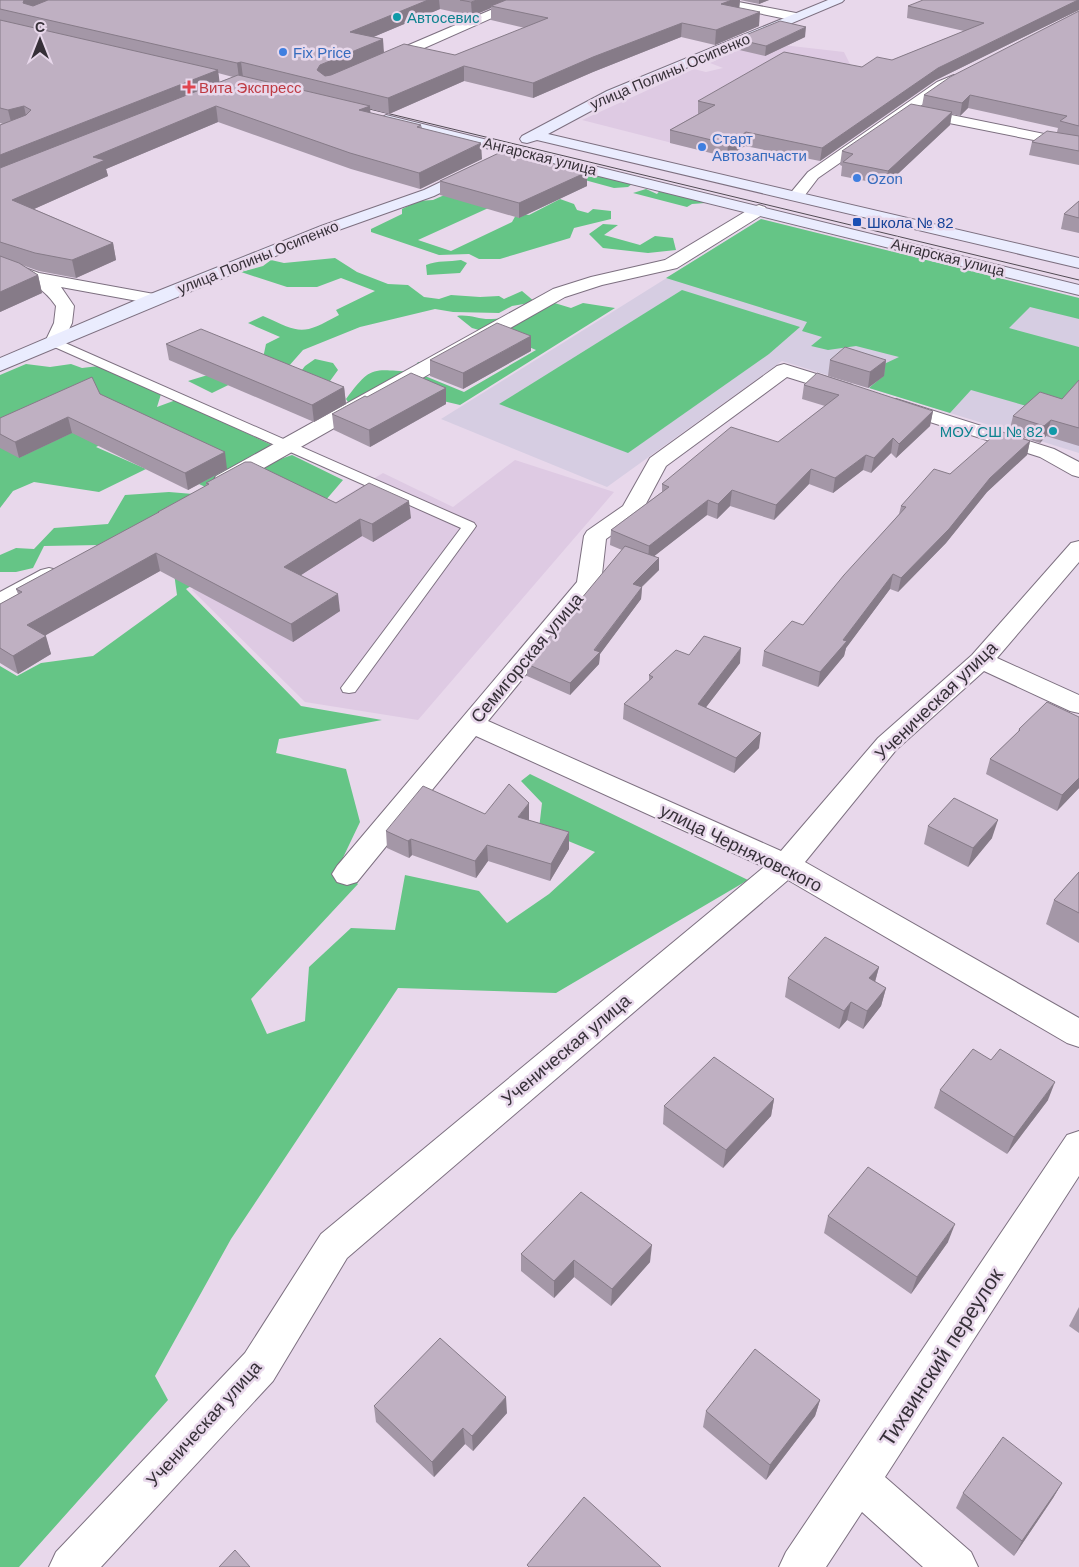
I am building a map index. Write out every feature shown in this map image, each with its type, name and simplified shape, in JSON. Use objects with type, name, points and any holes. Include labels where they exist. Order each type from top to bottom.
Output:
[{"type":"main road","name":"улица Полины Осипенко","points":[[0,365],[154,299],[327,229],[429,193],[516,150],[532,134],[612,94],[838,0]]},
{"type":"main road","name":"Ангарская улица","points":[[373,116],[1079,290]]},
{"type":"main road","name":"Ангарская улица","points":[[513,130],[1079,264]]},
{"type":"street","points":[[369,67],[524,0]]},
{"type":"street","points":[[710,0],[796,17]]},
{"type":"street","points":[[796,196],[813,175],[942,85],[967,72]]},
{"type":"street","points":[[907,111],[1079,145]]},
{"type":"street","points":[[210,489],[559,293],[597,281],[671,264],[759,210]]},
{"type":"street","points":[[0,264],[36,277],[154,299]]},
{"type":"street","points":[[36,277],[54,290],[65,306],[63,323],[54,342]]},
{"type":"street","name":"Семигорская улица","points":[[348,874],[589,583],[595,536],[632,510],[658,462],[784,370],[1047,453],[1079,471]]},
{"type":"street","name":"Ученическая улица","points":[[71,1567],[259,1367],[334,1246],[786,865],[887,744],[981,660],[1079,548]]},
{"type":"street","points":[[0,602],[61,569]]},
{"type":"street","points":[[981,660],[1079,705]]},
{"type":"street","name":"улица Черняховского","points":[[472,724],[786,865],[1079,1034]]},
{"type":"street","name":"Тихвинский переулок","points":[[801,1567],[859,1482],[1079,1146]]},
{"type":"street","points":[[859,1482],[956,1567]]},
{"type":"lane","points":[[54,342],[469,526],[349,688]]},
{"type":"shaded area","points":[[774,44],[844,52],[853,70],[727,157],[582,120],[694,69],[706,72],[723,68],[710,63],[738,50]]},
{"type":"shaded area","points":[[761,219],[1079,298],[1079,453],[782,361],[607,487],[441,419]]},
{"type":"shaded area","points":[[515,460],[614,492],[418,720],[305,702],[192,590],[383,473],[453,507]]},
{"type":"green space","points":[[545,164],[636,181],[628,187],[614,188],[559,173],[418,240],[451,251],[512,222],[517,213],[529,215],[560,199],[574,204],[577,210],[588,213],[593,209],[611,211],[611,219],[574,228],[570,238],[500,259],[479,259],[469,254],[439,255],[371,232],[371,229],[402,214],[402,209],[418,201],[433,200],[458,189]]},
{"type":"green space","points":[[662,188],[718,202],[692,204],[687,207],[633,193],[646,189],[657,194]]},
{"type":"green space","points":[[761,219],[1079,298],[1079,319],[1030,307],[1009,328],[1079,347],[1079,391],[1058,415],[971,390],[950,413],[869,388],[883,376],[869,371],[899,357],[856,346],[828,350],[811,346],[822,337],[802,331],[807,322],[666,278]]},
{"type":"green space","points":[[603,224],[618,225],[604,235],[640,245],[655,236],[673,238],[676,250],[648,253],[603,248],[589,234]]},
{"type":"green space","points":[[335,258],[357,272],[388,284],[408,285],[424,297],[439,299],[451,295],[499,296],[504,299],[522,291],[535,302],[512,306],[499,313],[453,312],[435,309],[360,327],[303,350],[288,367],[263,368],[212,393],[188,381],[263,358],[266,344],[280,337],[248,323],[263,316],[294,329],[308,329],[339,315],[336,310],[375,291],[341,278],[317,287],[287,287],[241,272],[263,266],[271,260],[284,263]]},
{"type":"green space","points":[[461,260],[467,263],[460,273],[427,275],[426,265],[430,263]]},
{"type":"green space","points":[[682,290],[800,327],[769,354],[628,453],[499,404]]},
{"type":"green space","points":[[548,301],[571,308],[583,303],[615,308],[460,405],[443,401],[356,414],[346,399],[367,375],[387,370],[411,372],[418,362],[433,363],[425,376],[464,392],[536,350],[510,339],[472,328],[457,316],[499,319],[521,313]]},
{"type":"green space","points":[[315,359],[333,363],[338,370],[330,381],[339,386],[295,379],[305,366]]},
{"type":"green space","points":[[26,364],[50,367],[71,364],[82,368],[99,366],[161,394],[157,407],[176,400],[276,447],[275,461],[292,455],[343,480],[319,508],[186,589],[301,706],[382,720],[279,739],[276,753],[346,769],[360,822],[339,866],[358,884],[251,999],[267,1034],[305,1021],[309,967],[351,928],[395,930],[405,875],[479,891],[507,923],[549,894],[595,852],[539,829],[542,803],[521,781],[530,774],[748,880],[556,993],[398,988],[231,1239],[155,1376],[168,1400],[19,1567],[0,1567],[0,666],[17,676],[41,663],[93,656],[177,595],[173,566],[217,492],[192,481],[138,425],[96,447],[146,469],[99,492],[34,482],[13,491],[0,508],[0,375]]},
{"type":"green space","points":[[169,492],[193,494],[100,545],[44,546],[33,568],[16,572],[0,572],[0,555],[16,548],[34,549],[54,528],[108,524],[125,495]]},
{"type":"building","points":[[0,0],[24,0],[23,3],[33,6],[48,0],[428,0],[350,32],[383,39],[320,65],[317,70],[325,76],[404,44],[455,55],[548,18],[491,6],[506,0],[732,0],[721,4],[760,12],[716,30],[682,23],[593,57],[533,83],[464,66],[388,98],[241,62],[237,63],[0,9]]},
{"type":"building","points":[[460,0],[477,0],[471,2]]},
{"type":"building","points":[[923,0],[1078,0],[938,68],[822,148],[746,132],[728,144],[670,130],[715,105],[698,101],[784,52],[862,67],[877,57],[892,60],[984,23],[908,6]]},
{"type":"building","points":[[1079,11],[1079,126],[1060,121],[1067,116],[970,95],[962,103],[924,95],[950,77]]},
{"type":"building","points":[[0,20],[218,70],[0,155],[0,125],[26,115],[31,110],[24,106],[8,110],[0,108]]},
{"type":"building","points":[[780,21],[806,27],[766,46],[736,39]]},
{"type":"building","points":[[238,75],[370,106],[359,110],[421,125],[417,127],[481,143],[419,173],[350,153],[216,106],[93,157],[105,160],[12,200],[113,243],[72,260],[35,253],[0,242],[0,168]]},
{"type":"building","points":[[911,104],[952,112],[888,171],[843,162],[853,154],[842,151]]},
{"type":"building","points":[[1047,131],[1079,136],[1079,151],[1032,142]]},
{"type":"building","points":[[503,151],[587,172],[519,203],[440,181]]},
{"type":"building","points":[[1079,201],[1079,218],[1064,214]]},
{"type":"building","points":[[0,256],[19,263],[38,275],[0,292]]},
{"type":"building","points":[[497,323],[531,336],[463,373],[430,360]]},
{"type":"building","points":[[201,329],[344,387],[312,405],[166,344]]},
{"type":"building","points":[[845,347],[886,360],[870,372],[830,360]]},
{"type":"building","points":[[411,373],[446,388],[369,430],[332,414],[365,396],[367,397]]},
{"type":"building","points":[[817,373],[933,411],[899,444],[893,438],[874,458],[866,455],[835,478],[811,469],[776,505],[732,490],[718,504],[708,500],[649,546],[611,530],[669,487],[662,484],[731,427],[778,442],[839,395],[804,385]]},
{"type":"building","points":[[92,377],[100,394],[225,452],[185,473],[68,417],[15,442],[0,434],[0,418]]},
{"type":"building","points":[[1079,380],[1079,428],[1051,420],[1044,426],[1013,416],[1040,392],[1062,399]]},
{"type":"building","points":[[999,431],[1030,441],[990,478],[949,529],[901,578],[893,574],[843,640],[847,641],[820,672],[764,651],[792,621],[803,625],[844,575],[906,507],[901,506],[934,469],[950,474]]},
{"type":"building","points":[[245,462],[251,462],[336,503],[369,483],[409,501],[372,524],[360,519],[284,567],[338,594],[291,624],[156,553],[27,625],[46,636],[13,656],[0,648],[0,604],[22,592],[16,589],[159,512]]},
{"type":"building","points":[[625,546],[659,558],[633,584],[642,587],[594,650],[600,652],[570,683],[527,664]]},
{"type":"building","points":[[704,636],[741,648],[698,704],[761,733],[736,758],[624,704],[653,677],[649,675],[676,650],[689,655]]},
{"type":"building","points":[[1047,702],[1079,717],[1079,778],[1062,795],[990,759]]},
{"type":"building","points":[[509,784],[529,803],[518,817],[569,832],[551,864],[487,845],[475,861],[411,839],[408,841],[386,831],[423,786],[485,814]]},
{"type":"building","points":[[954,798],[998,820],[973,848],[928,826]]},
{"type":"building","points":[[1079,872],[1079,913],[1054,900]]},
{"type":"building","points":[[825,937],[879,967],[869,978],[886,988],[867,1011],[851,1002],[844,1011],[788,978]]},
{"type":"building","points":[[973,1049],[991,1060],[1000,1049],[1055,1082],[1014,1137],[940,1090]]},
{"type":"building","points":[[714,1057],[774,1099],[726,1150],[664,1106]]},
{"type":"building","points":[[868,1167],[955,1224],[917,1277],[828,1216]]},
{"type":"building","points":[[581,1192],[652,1245],[612,1289],[574,1260],[554,1281],[521,1254]]},
{"type":"building","points":[[440,1338],[506,1397],[472,1436],[463,1428],[432,1462],[374,1406]]},
{"type":"building","points":[[755,1349],[820,1400],[770,1465],[706,1411]]},
{"type":"building","points":[[1003,1437],[1062,1483],[1022,1541],[963,1493]]},
{"type":"building","points":[[584,1497],[661,1567],[529,1567],[527,1565]]},
{"type":"building","points":[[235,1550],[250,1567],[219,1567]]},
{"type":"tram line","points":[[357,106],[1079,280]]},
{"type":"place","name":"Автосевис","points":[[397,17]]},
{"type":"place","name":"Fix Price","points":[[283,52]]},
{"type":"place","name":"Вита Экспресс","points":[[189,87]]},
{"type":"place","name":"Старт Автозапчасти","points":[[702,147]]},
{"type":"place","name":"Ozon","points":[[857,178]]},
{"type":"place","name":"Школа № 82","points":[[857,222]]},
{"type":"place","name":"МОУ СШ № 82","points":[[1053,431]]}]
